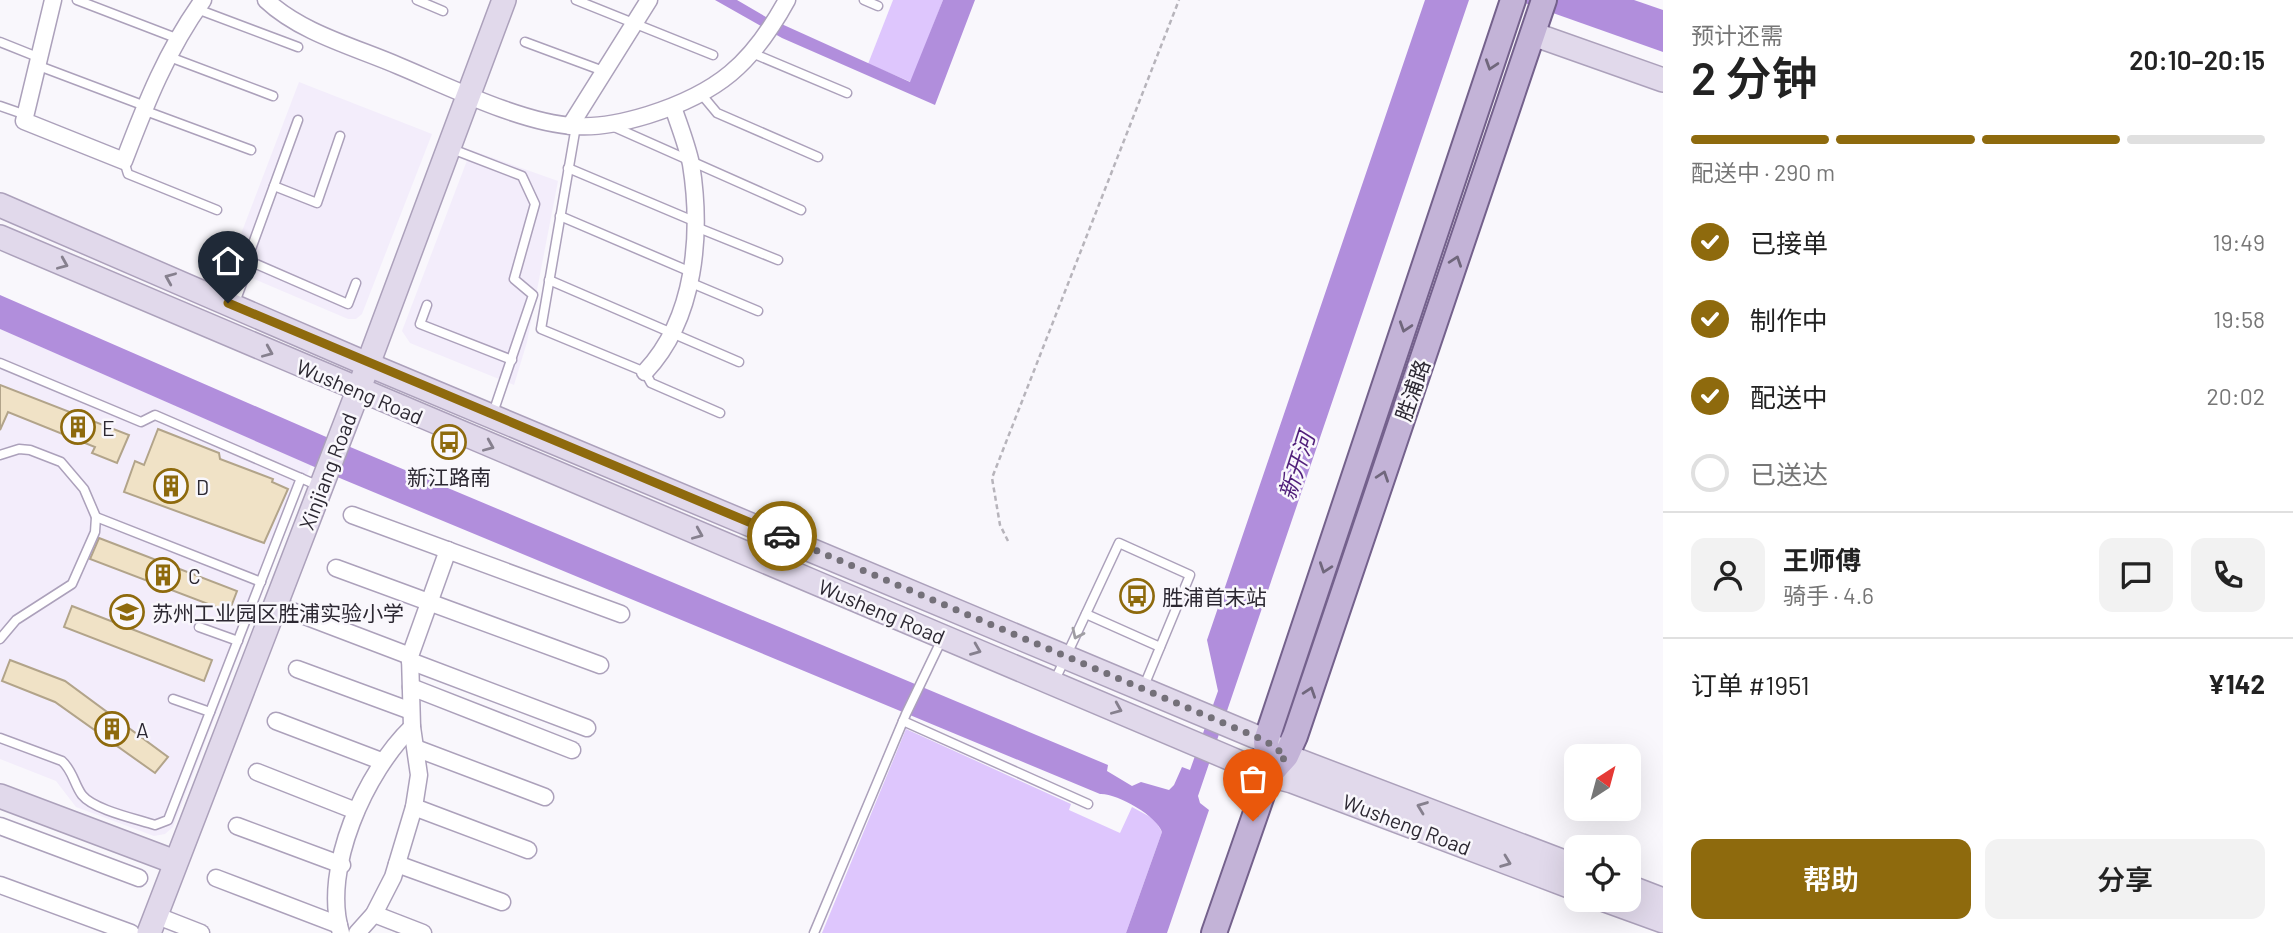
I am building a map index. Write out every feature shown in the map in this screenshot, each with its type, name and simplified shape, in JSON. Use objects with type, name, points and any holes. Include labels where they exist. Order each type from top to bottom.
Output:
[{"type":"main road","name":"Xinjiang Road","points":[[152,924],[276,605],[315,480],[339,439],[358,391],[504,0]]},
{"type":"main road","name":"胜浦路","points":[[1269,775],[1266,741],[1513,0]]},
{"type":"main road","name":"胜浦路","points":[[1214,933],[1269,775],[1286,756],[1543,4]]},
{"type":"main road","points":[[1533,34],[1663,80]]},
{"type":"main road","name":"Wusheng Road","points":[[0,205],[367,364],[1067,655],[1266,741],[1286,756],[1564,862]]},
{"type":"main road","name":"Wusheng Road","points":[[0,237],[1269,775],[1564,884]]},
{"type":"main road","points":[[312,371],[322,344]]},
{"type":"main road","points":[[399,408],[408,381]]},
{"type":"main road","points":[[0,796],[175,862]]},
{"type":"main road","points":[[1641,892],[1663,900]]},
{"type":"main road","points":[[1638,912],[1663,921]]},
{"type":"street","points":[[266,0],[287,17],[315,31],[468,95],[499,107],[573,126],[608,124],[673,107],[702,95],[727,79],[752,53],[787,0]]},
{"type":"street","points":[[573,126],[649,0]]},
{"type":"street","points":[[50,1],[40,62],[24,121],[124,161],[167,56],[176,38],[200,5]]},
{"type":"street","points":[[646,372],[657,360],[672,334],[690,277],[696,225],[690,162],[673,107]]},
{"type":"street","points":[[352,515],[621,614]]},
{"type":"street","points":[[357,933],[374,914],[397,864],[415,807],[419,775],[418,749],[412,719],[410,658],[448,550]]},
{"type":"street","points":[[336,568],[600,665]]},
{"type":"street","points":[[276,605],[587,728]]},
{"type":"street","points":[[297,669],[412,719]]},
{"type":"street","points":[[411,687],[572,750]]},
{"type":"street","points":[[216,878],[340,929],[337,905],[342,866],[356,811],[381,761],[412,719]]},
{"type":"street","points":[[276,721],[381,761]]},
{"type":"street","points":[[418,749],[545,797]]},
{"type":"street","points":[[257,772],[356,811]]},
{"type":"street","points":[[415,807],[528,850]]},
{"type":"street","points":[[0,826],[139,878]]},
{"type":"street","points":[[237,826],[342,866]]},
{"type":"street","points":[[397,864],[502,902]]},
{"type":"street","points":[[0,885],[131,933]]},
{"type":"street","points":[[374,914],[423,933]]},
{"type":"street","points":[[152,924],[201,933]]},
{"type":"lane","points":[[77,0],[176,38]]},
{"type":"lane","points":[[417,0],[443,11]]},
{"type":"lane","points":[[576,0],[713,55]]},
{"type":"lane","points":[[864,0],[878,6]]},
{"type":"lane","points":[[200,5],[298,47]]},
{"type":"lane","points":[[0,43],[144,108],[251,150]]},
{"type":"lane","points":[[525,43],[606,72]]},
{"type":"lane","points":[[752,53],[848,93]]},
{"type":"lane","points":[[167,56],[273,96]]},
{"type":"lane","points":[[702,95],[717,113],[818,157]]},
{"type":"lane","points":[[0,106],[26,115]]},
{"type":"lane","points":[[231,305],[248,267],[247,260],[298,120]]},
{"type":"lane","points":[[608,124],[801,209]]},
{"type":"lane","points":[[573,126],[541,330],[646,372],[651,383],[720,413]]},
{"type":"lane","points":[[274,186],[317,203],[340,136]]},
{"type":"lane","points":[[449,147],[522,176],[535,204],[514,279],[533,295],[492,416]]},
{"type":"lane","points":[[124,161],[128,174],[217,210]]},
{"type":"lane","points":[[568,168],[778,260]]},
{"type":"lane","points":[[560,216],[758,311]]},
{"type":"lane","points":[[247,260],[348,304],[356,283]]},
{"type":"lane","points":[[550,281],[739,362]]},
{"type":"lane","points":[[427,305],[420,324],[512,360]]},
{"type":"lane","points":[[0,363],[141,422],[155,415],[315,480],[261,582],[169,820],[155,825],[90,803],[81,794],[70,768],[62,761],[0,737]]},
{"type":"lane","points":[[0,639],[16,620],[72,584],[94,532],[96,517],[85,488],[61,462],[30,450],[19,449],[1,453]]},
{"type":"lane","points":[[96,517],[261,582]]},
{"type":"lane","points":[[1054,682],[1119,542],[1190,575],[1142,689]]},
{"type":"lane","points":[[1086,614],[1160,647]]},
{"type":"lane","points":[[200,627],[238,641]]},
{"type":"lane","points":[[814,933],[905,717],[944,636]]},
{"type":"lane","points":[[173,699],[210,712]]},
{"type":"lane","points":[[905,717],[1088,804]]},
{"type":"path","points":[[1008,541],[1000,525],[992,478],[1179,0]]},
{"type":"shaded area","points":[[893,0],[943,0],[911,82],[868,64]]},
{"type":"shaded area","points":[[299,82],[432,134],[362,314],[356,319],[348,319],[228,268]]},
{"type":"shaded area","points":[[471,150],[558,181],[527,342],[514,385],[410,343],[402,331]]},
{"type":"shaded area","name":"苏州工业园区胜浦实验小学","points":[[0,329],[311,465],[173,827],[165,834],[154,836],[76,807],[56,781],[0,759]]},
{"type":"shaded area","points":[[906,729],[1071,804],[1069,810],[1120,833],[1132,807],[1154,819],[1162,832],[1126,933],[822,933]]},
{"type":"water","points":[[715,0],[737,0],[766,17],[910,82],[943,0],[975,0],[935,105],[782,38]]},
{"type":"water","name":"新开河","points":[[1425,0],[1469,0],[1198,796],[1200,803],[1209,810],[1167,933],[1126,933],[1162,832],[1153,819],[1126,801],[1100,794],[342,479],[0,329],[0,295],[324,436],[1108,765],[1107,771],[1132,786],[1141,782],[1169,790],[1182,767],[1190,770],[1218,691],[1207,640]]},
{"type":"water","points":[[1516,0],[1634,0],[1663,10],[1663,52]]},
{"type":"building","name":"E","points":[[0,385],[129,435],[117,463],[92,453],[95,447],[8,412],[0,430]]},
{"type":"building","name":"D","points":[[158,429],[219,453],[220,459],[273,479],[272,482],[288,489],[264,543],[124,492],[135,461],[144,465]]},
{"type":"building","name":"C","points":[[99,538],[237,591],[229,612],[90,559]]},
{"type":"building","points":[[72,606],[212,660],[204,681],[64,627]]},
{"type":"building","name":"A","points":[[10,660],[65,681],[168,757],[155,773],[55,702],[2,681]]},
{"type":"way so far","points":[[782,536],[1266,741],[1286,756],[1269,775],[1253,821]]},
{"type":"place","name":"E","points":[[78,427]]},
{"type":"place","name":"新江路南","points":[[449,442]]},
{"type":"place","name":"D","points":[[171,486]]},
{"type":"place","name":"C","points":[[163,575]]},
{"type":"place","name":"胜浦首末站","points":[[1137,596]]},
{"type":"place","name":"苏州工业园区胜浦实验小学","points":[[127,612]]},
{"type":"place","name":"A","points":[[112,729]]},
{"type":"route","points":[[228,303],[367,364],[782,536]]}]
